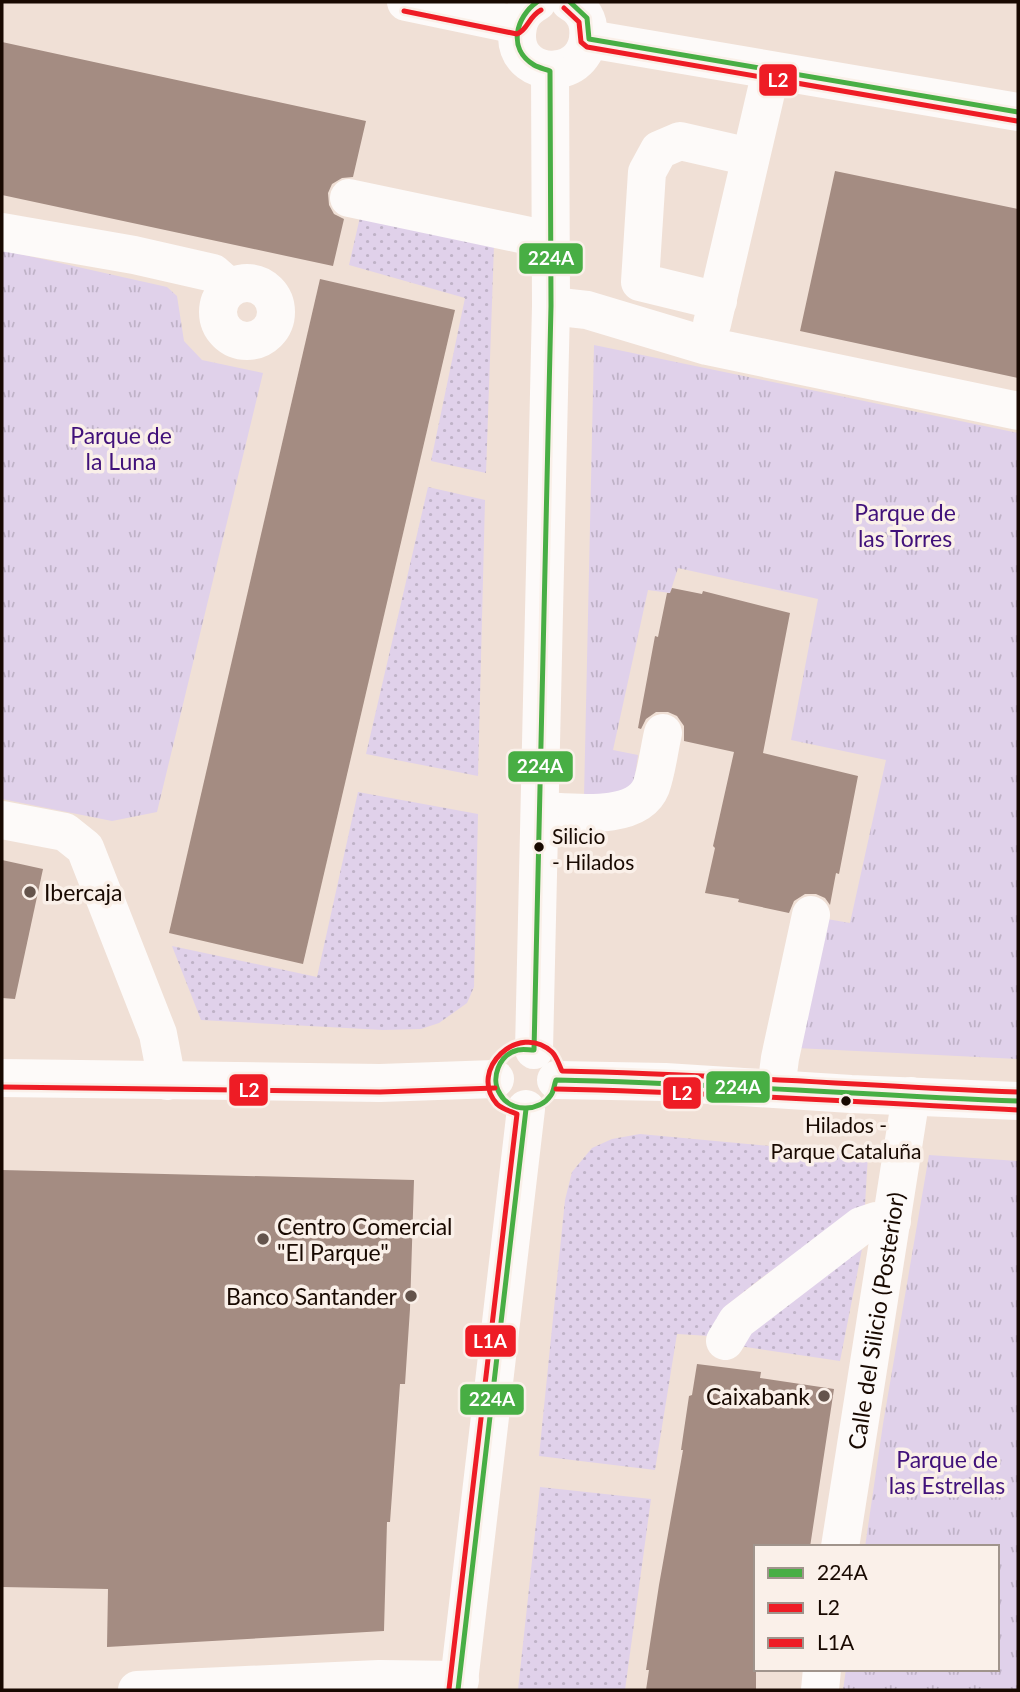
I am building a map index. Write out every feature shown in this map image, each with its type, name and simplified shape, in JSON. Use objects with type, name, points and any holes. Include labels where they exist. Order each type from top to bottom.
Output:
[{"type":"street","points":[[406,2],[527,13],[517,45],[530,63],[551,71],[567,68],[582,57],[589,39],[587,18],[570,2]]},
{"type":"street","points":[[589,39],[1018,112]]},
{"type":"street","points":[[551,71],[551,306],[540,811],[545,1065],[551,1095],[539,1106],[526,1109],[510,1105],[499,1094],[495,1080],[500,1063],[515,1051],[545,1065],[665,1082],[1018,1101]]},
{"type":"street","points":[[707,346],[771,71]]},
{"type":"street","points":[[718,301],[640,282],[647,172],[659,150],[680,141],[750,157]]},
{"type":"street","points":[[349,198],[549,240]]},
{"type":"street","points":[[2,232],[134,255],[213,273],[230,288]]},
{"type":"street","points":[[551,306],[587,310],[707,346],[1018,411]]},
{"type":"street","points":[[540,811],[622,811],[642,801],[651,787],[663,733]]},
{"type":"street","points":[[2,820],[65,832],[85,848],[158,1034],[167,1082]]},
{"type":"street","points":[[776,1088],[811,915]]},
{"type":"street","points":[[2,1079],[380,1083],[495,1080]]},
{"type":"street","name":"Calle del Silicio (Posterior)","points":[[840,1545],[911,1096]]},
{"type":"street","points":[[138,1690],[379,1679],[459,1685],[526,1109]]},
{"type":"street","points":[[725,1341],[737,1321],[861,1226],[876,1221],[892,1221]]},
{"type":"street","points":[[820,1690],[822,1671]]},
{"type":"green space","points":[[360,217],[494,245],[486,473],[431,461],[465,298],[349,265]]},
{"type":"green space","name":"Parque de la Luna","points":[[2,250],[167,287],[177,296],[184,341],[202,360],[263,373],[157,812],[112,821],[2,799]]},
{"type":"green space","name":"Parque de las Torres","points":[[594,345],[1018,433],[1018,1059],[796,1048],[827,919],[850,923],[886,760],[791,740],[818,599],[678,568],[670,593],[648,590],[613,750],[638,755],[634,783],[630,794],[584,797]]},
{"type":"green space","points":[[428,487],[485,500],[478,776],[366,754]]},
{"type":"green space","points":[[358,792],[478,814],[474,987],[467,1003],[439,1023],[421,1029],[383,1030],[201,1020],[172,946],[317,977]]},
{"type":"green space","points":[[640,1134],[868,1155],[865,1205],[726,1306],[709,1336],[677,1334],[655,1470],[539,1456],[565,1200],[572,1172],[592,1148],[612,1139]]},
{"type":"green space","name":"Parque de las Estrellas","points":[[929,1155],[1018,1161],[1018,1690],[843,1690],[846,1671],[999,1671],[999,1545],[865,1545]]},
{"type":"green space","points":[[862,1249],[840,1361],[739,1346],[739,1336]]},
{"type":"green space","points":[[540,1487],[651,1499],[625,1690],[518,1690]]},
{"type":"building","points":[[2,42],[366,121],[353,177],[342,178],[332,184],[328,193],[329,205],[334,214],[344,219],[333,266],[2,195]]},
{"type":"building","points":[[835,171],[1018,209],[1018,378],[800,331]]},
{"type":"building","points":[[320,279],[455,310],[303,964],[169,933]]},
{"type":"building","points":[[672,588],[702,594],[703,591],[790,613],[763,753],[858,776],[839,874],[836,873],[830,905],[825,898],[816,894],[805,894],[794,901],[789,913],[705,893],[734,752],[684,741],[684,726],[677,716],[668,712],[656,712],[646,719],[641,729],[638,728],[655,636],[658,637],[667,593],[670,593]]},
{"type":"building","points":[[2,860],[43,869],[15,999],[2,998]]},
{"type":"building","points":[[2,1170],[414,1180],[410,1309],[405,1384],[400,1384],[390,1522],[387,1522],[384,1631],[107,1647],[108,1589],[2,1587]]},
{"type":"building","points":[[697,1364],[761,1372],[760,1378],[834,1389],[810,1545],[754,1545],[756,1690],[646,1690],[649,1670],[646,1670],[659,1585],[683,1450],[689,1396],[692,1395]]},
{"type":"transit line","name":"224A","points":[[537,2],[524,16],[518,33],[520,51],[536,66],[550,71],[551,306],[534,1050],[518,1050],[506,1056],[496,1075],[497,1088],[510,1104],[525,1108],[546,1101],[556,1080],[1018,1101]]},
{"type":"transit line","name":"224A","points":[[570,2],[587,18],[589,39],[1018,112]]},
{"type":"transit line","name":"L2","points":[[564,8],[579,22],[581,42],[587,47],[1017,121]]},
{"type":"transit line","name":"L2","points":[[404,11],[517,34],[524,30],[533,16],[541,10]]},
{"type":"transit line","name":"L1A","points":[[449,1689],[517,1114],[499,1106],[489,1091],[488,1077],[501,1054],[512,1046],[525,1042],[539,1044],[552,1052],[562,1071],[1018,1092]]},
{"type":"transit line","name":"L2","points":[[2,1087],[380,1092],[495,1088]]},
{"type":"transit line","name":"L2","points":[[556,1089],[1018,1110]]},
{"type":"transit line","name":"224A","points":[[458,1690],[526,1109]]},
{"type":"place","name":"Silicio - Hilados","points":[[539,847]]},
{"type":"place","name":"Ibercaja","points":[[30,892]]},
{"type":"place","name":"Hilados - Parque Cataluña","points":[[846,1101]]},
{"type":"place","name":"Centro Comercial \"El Parque\"","points":[[263,1239]]},
{"type":"place","name":"Banco Santander","points":[[411,1296]]},
{"type":"place","name":"Caixabank","points":[[824,1396]]}]
